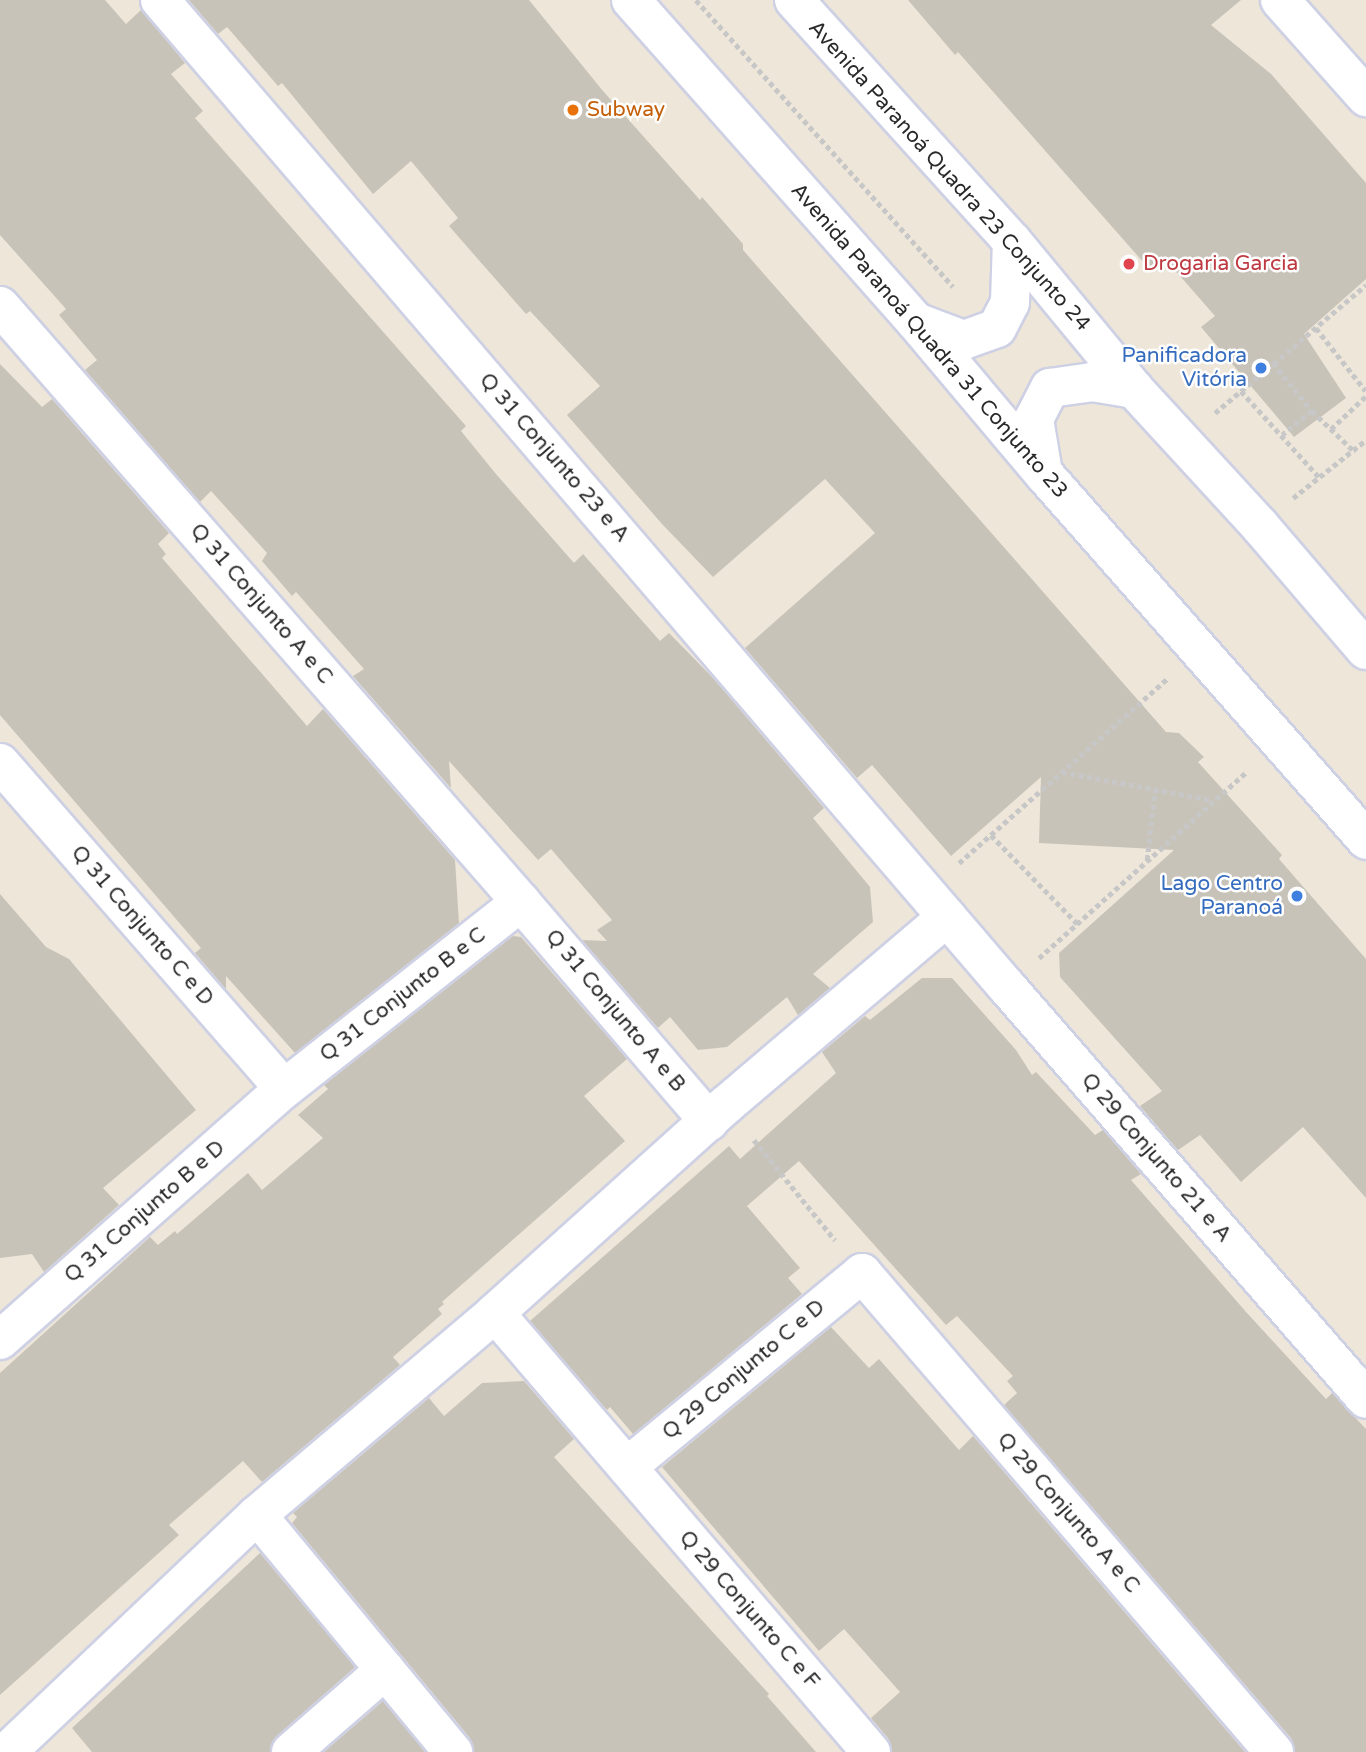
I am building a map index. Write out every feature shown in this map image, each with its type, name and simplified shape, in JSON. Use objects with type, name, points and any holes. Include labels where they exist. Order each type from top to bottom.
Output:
[{"type":"street","name":"Q 31 Conjunto 23 e A","points":[[160,0],[937,904]]},
{"type":"street","name":"Avenida Paranoá Quadra 31 Conjunto 23","points":[[631,0],[915,321],[1043,473],[1366,841]]},
{"type":"street","name":"Avenida Paranoá Quadra 23 Conjunto 24","points":[[794,0],[1012,241],[1134,389],[1261,526],[1366,650]]},
{"type":"street","points":[[1280,0],[1366,97]]},
{"type":"street","points":[[915,321],[964,340],[997,328],[1010,303],[1012,241]]},
{"type":"street","name":"Q 31 Conjunto A e C","points":[[0,306],[522,902]]},
{"type":"street","points":[[1043,473],[1034,419],[1050,388],[1092,382],[1134,389]]},
{"type":"street","name":"Q 31 Conjunto C e D","points":[[0,763],[284,1089]]},
{"type":"street","name":"Q 31 Conjunto B e C","points":[[284,1089],[522,902]]},
{"type":"street","name":"Q 31 Conjunto A e B","points":[[522,902],[717,1113]]},
{"type":"street","name":"Q 29 Conjunto 21 e A","points":[[937,904],[1366,1399]]},
{"type":"street","points":[[19,1748],[257,1515],[495,1313],[717,1113],[937,904]]},
{"type":"street","name":"Q 31 Conjunto B e D","points":[[2,1335],[284,1089]]},
{"type":"street","name":"Q 29 Conjunto C e D","points":[[627,1467],[862,1273]]},
{"type":"street","name":"Q 29 Conjunto A e C","points":[[862,1273],[1274,1752]]},
{"type":"street","name":"Q 29 Conjunto C e F","points":[[495,1313],[871,1752]]},
{"type":"street","points":[[257,1515],[453,1752]]},
{"type":"street","points":[[291,1752],[385,1670]]},
{"type":"path","points":[[1182,441],[1366,285]]},
{"type":"path","points":[[1316,328],[1366,394],[1331,429]]},
{"type":"path","points":[[1273,363],[1312,411],[1353,450]]},
{"type":"path","points":[[1241,391],[1319,477]]},
{"type":"path","points":[[1282,435],[1312,411]]},
{"type":"path","points":[[1261,526],[1366,440]]},
{"type":"path","points":[[937,904],[991,835],[1198,651]]},
{"type":"path","points":[[1007,987],[1280,743]]},
{"type":"path","points":[[1062,772],[1212,801]]},
{"type":"path","points":[[1147,860],[1155,790]]},
{"type":"path","points":[[991,835],[1078,924]]},
{"type":"path","points":[[717,1113],[862,1273]]},
{"type":"building","points":[[0,0],[105,0],[126,24],[141,10],[185,63],[171,74],[203,111],[195,118],[466,426],[461,431],[496,474],[574,563],[583,554],[660,641],[669,633],[713,678],[824,808],[813,818],[870,887],[873,922],[813,974],[830,988],[798,1015],[787,997],[727,1047],[698,1050],[670,1017],[658,1028],[582,940],[607,941],[597,930],[612,920],[551,849],[538,860],[449,761],[451,788],[353,676],[364,669],[296,592],[292,596],[262,561],[267,553],[211,491],[200,502],[85,370],[97,360],[59,315],[66,309],[0,235]]},
{"type":"building","points":[[189,0],[529,0],[603,91],[700,200],[702,197],[743,244],[743,250],[1166,732],[1179,733],[1204,757],[1198,762],[1282,855],[1279,859],[1366,959],[1366,1198],[1303,1127],[1241,1182],[1200,1135],[1178,1150],[1140,1106],[1162,1091],[1060,977],[1059,953],[1174,850],[1039,843],[1041,777],[951,856],[872,765],[857,778],[745,648],[875,533],[825,479],[713,577],[662,524],[567,415],[600,386],[530,311],[526,314],[449,226],[458,218],[411,161],[373,194],[282,83],[278,86],[227,27],[218,34]]},
{"type":"building","points":[[908,0],[1241,0],[1211,25],[1271,74],[1366,183],[1366,279],[1304,334],[1346,398],[1294,437],[1201,327],[1215,316],[1166,260],[1152,272],[958,52],[955,55]]},
{"type":"building","points":[[0,364],[42,407],[52,399],[169,533],[158,544],[166,554],[162,558],[307,726],[323,709],[455,860],[459,923],[295,1053],[226,976],[226,989],[195,953],[201,948],[0,715]]},
{"type":"building","points":[[0,894],[46,947],[69,959],[196,1110],[103,1188],[119,1205],[44,1272],[32,1254],[0,1258]]},
{"type":"building","points":[[513,936],[521,937],[627,1059],[584,1096],[625,1141],[442,1302],[444,1304],[438,1309],[442,1314],[393,1357],[400,1365],[262,1482],[243,1461],[169,1525],[179,1535],[0,1695],[0,1373],[150,1237],[158,1245],[175,1231],[177,1234],[248,1173],[262,1190],[323,1138],[298,1115],[328,1089],[324,1085]]},
{"type":"building","points":[[922,978],[952,978],[1016,1050],[1032,1075],[1036,1072],[1095,1135],[1103,1130],[1141,1174],[1131,1180],[1247,1313],[1326,1399],[1332,1393],[1366,1429],[1366,1752],[1295,1752],[1291,1738],[1004,1405],[1017,1393],[1007,1381],[1013,1376],[957,1316],[946,1325],[799,1161],[747,1206],[800,1268],[788,1278],[802,1294],[633,1434],[610,1407],[607,1410],[530,1321],[729,1146],[740,1159],[836,1073],[822,1052],[865,1016],[870,1020]]},
{"type":"building","points":[[831,1327],[869,1368],[879,1359],[959,1450],[973,1436],[1245,1752],[892,1752],[888,1738],[871,1718],[900,1692],[844,1629],[819,1651],[662,1467]]},
{"type":"building","points":[[524,1381],[574,1439],[554,1457],[769,1694],[767,1696],[816,1752],[474,1752],[470,1738],[292,1523],[297,1517],[293,1513],[429,1398],[444,1416],[482,1383]]},
{"type":"building","points":[[260,1553],[355,1667],[277,1736],[270,1752],[92,1752],[72,1728]]},
{"type":"building","points":[[383,1701],[425,1752],[324,1752]]},
{"type":"place","name":"Subway","points":[[573,110]]},
{"type":"place","name":"Drogaria Garcia","points":[[1129,264]]},
{"type":"place","name":"Panificadora Vitória","points":[[1261,368]]},
{"type":"place","name":"Lago Centro Paranoá","points":[[1297,896]]}]
